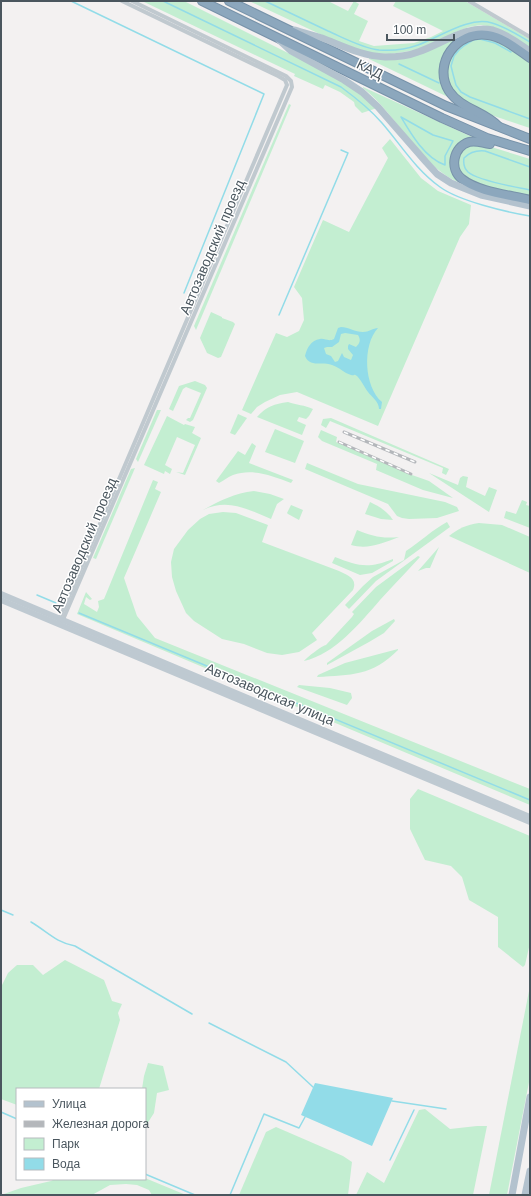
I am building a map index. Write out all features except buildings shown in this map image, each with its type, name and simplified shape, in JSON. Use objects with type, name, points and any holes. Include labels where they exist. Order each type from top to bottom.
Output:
[{"type":"highway","name":"КАД","points":[[202,1],[442,118],[488,138],[530,151]]},
{"type":"highway","name":"КАД","points":[[229,1],[446,106],[530,139]]},
{"type":"highway","points":[[502,129],[492,119],[459,102],[449,90],[445,83],[444,69],[448,54],[463,39],[476,34],[486,34],[503,40],[530,58]]},
{"type":"highway","points":[[509,145],[481,141],[468,143],[457,151],[454,157],[455,170],[458,176],[471,184],[530,200]]},
{"type":"main road","points":[[282,27],[320,37],[354,51],[380,56],[401,56],[417,52],[465,32],[482,29],[491,30],[506,36],[530,51]]},
{"type":"main road","points":[[276,37],[290,51],[344,80],[362,92],[378,106],[437,174],[451,183],[481,195],[530,206]]},
{"type":"main road","points":[[512,1195],[530,1097]]},
{"type":"main road","points":[[522,1143],[527,1135],[530,1135]]},
{"type":"main road","points":[[525,1195],[530,1172]]},
{"type":"street","name":"Автозаводский проезд","points":[[61,622],[287,85],[285,80],[278,76],[122,1]]},
{"type":"street","name":"Автозаводский проезд","points":[[61,622],[292,87],[291,81],[286,76],[132,1]]},
{"type":"street","points":[[469,1],[530,36]]},
{"type":"street","name":"Автозаводская улица","points":[[1,594],[61,622],[530,822]]},
{"type":"street","name":"Автозаводская улица","points":[[1,600],[61,622],[530,817]]},
{"type":"green space","points":[[142,1],[184,1],[336,77],[357,90],[377,108],[362,113],[355,106],[354,102],[340,92],[325,85],[323,89],[294,76],[295,74]]},
{"type":"green space","points":[[249,1],[328,1],[348,11],[354,1],[359,4],[354,14],[368,21],[359,41],[374,46],[414,43],[443,31],[393,6],[396,1],[465,1],[530,39],[530,48],[493,27],[481,25],[458,31],[417,50],[390,54],[370,53],[339,43]]},
{"type":"green space","points":[[477,37],[497,40],[530,62],[530,128],[477,109],[459,98],[451,89],[447,72],[452,55],[462,44]]},
{"type":"green space","points":[[454,40],[455,41],[445,54],[450,98],[369,59],[391,60]]},
{"type":"green space","points":[[363,87],[472,137],[451,157],[452,170],[463,184],[449,177],[435,167]]},
{"type":"green space","points":[[289,104],[291,105],[196,330],[194,326]]},
{"type":"green space","points":[[390,139],[421,178],[438,191],[471,205],[469,224],[460,237],[378,426],[297,392],[280,395],[265,402],[257,407],[251,414],[242,410],[276,333],[287,337],[299,331],[304,320],[302,298],[294,287],[323,220],[349,232],[388,158],[382,148]]},
{"type":"green space","points":[[473,144],[485,145],[530,159],[530,197],[485,187],[468,180],[462,175],[458,167],[460,155],[464,149]]},
{"type":"green space","points":[[211,312],[235,324],[221,357],[218,358],[207,353],[200,338]]},
{"type":"green space","points":[[195,381],[205,385],[207,388],[193,420],[190,422],[186,420],[190,418],[201,393],[186,387],[183,389],[173,411],[169,409],[179,386]]},
{"type":"green space","points":[[288,402],[313,409],[306,419],[299,417],[297,421],[306,425],[302,435],[257,417],[271,406]]},
{"type":"green space","points":[[157,410],[161,410],[138,462],[136,459]]},
{"type":"green space","points":[[238,414],[247,418],[235,435],[230,433]]},
{"type":"green space","points":[[167,416],[184,425],[195,427],[192,433],[201,438],[185,475],[176,472],[183,473],[195,445],[177,437],[165,465],[172,469],[170,474],[165,471],[164,474],[144,465]]},
{"type":"green space","points":[[331,418],[449,469],[446,475],[442,473],[443,468],[330,421],[326,428],[321,425],[323,419]]},
{"type":"green space","points":[[275,429],[304,441],[295,463],[265,452]]},
{"type":"green space","points":[[321,430],[337,437],[336,442],[429,481],[453,498],[423,490],[376,470],[377,464],[322,441],[318,437]]},
{"type":"green space","points":[[252,443],[256,446],[249,463],[293,480],[291,483],[262,474],[248,472],[233,475],[219,483],[216,481],[238,451],[245,455]]},
{"type":"green space","points":[[307,463],[358,484],[445,502],[457,507],[459,511],[437,518],[402,518],[397,516],[388,504],[305,469]]},
{"type":"green space","points":[[135,468],[96,559],[93,558],[131,469]]},
{"type":"green space","points":[[429,473],[458,485],[460,478],[463,476],[468,477],[466,487],[485,496],[489,487],[497,490],[489,512]]},
{"type":"green space","points":[[153,480],[158,482],[155,489],[161,492],[124,578],[137,616],[155,638],[530,789],[530,805],[77,614],[86,592],[92,599],[90,600],[86,597],[84,604],[97,612],[99,607],[98,601],[104,599]]},
{"type":"green space","points":[[254,491],[270,494],[284,499],[277,504],[271,519],[237,506],[221,505],[203,510],[227,498]]},
{"type":"green space","points":[[522,500],[527,502],[526,505],[530,506],[530,528],[504,518],[506,511],[516,514]]},
{"type":"green space","points":[[370,502],[383,510],[393,520],[381,519],[365,514]]},
{"type":"green space","points":[[291,505],[303,510],[299,520],[287,513]]},
{"type":"green space","points":[[223,512],[236,513],[268,525],[262,542],[339,571],[353,580],[353,590],[312,633],[317,640],[299,652],[282,655],[267,653],[244,644],[222,639],[194,621],[186,613],[176,591],[172,577],[171,562],[174,549],[188,530],[200,519],[209,514]]},
{"type":"green space","points":[[447,522],[450,527],[376,581],[349,609],[345,605],[373,577],[404,560],[406,551]]},
{"type":"green space","points":[[479,523],[502,525],[530,537],[530,573],[449,536],[463,527]]},
{"type":"green space","points":[[357,530],[387,538],[399,537],[363,547],[351,545]]},
{"type":"green space","points":[[439,547],[430,568],[418,571]]},
{"type":"green space","points":[[418,556],[420,557],[355,628],[326,652],[304,661],[326,645],[352,617],[354,614],[352,612],[376,587]]},
{"type":"green space","points":[[335,557],[350,563],[363,565],[377,564],[393,559],[393,561],[372,573],[360,575],[332,563]]},
{"type":"green space","points":[[394,619],[395,621],[384,633],[327,665],[327,663],[372,631]]},
{"type":"green space","points":[[398,649],[388,659],[370,669],[340,676],[317,677],[318,675],[345,663]]},
{"type":"green space","points":[[299,685],[330,688],[351,693],[352,698],[347,705],[297,687]]},
{"type":"green space","points":[[418,789],[530,836],[530,943],[525,965],[523,967],[498,947],[498,917],[469,900],[462,877],[451,866],[425,860],[410,829],[410,799]]},
{"type":"green space","points":[[65,960],[104,980],[112,1001],[122,1004],[118,1013],[120,1020],[99,1088],[16,1088],[16,1105],[1,1099],[1,987],[8,973],[17,965],[33,965],[43,975]]},
{"type":"green space","points":[[530,986],[530,1077],[507,1195],[489,1195]]},
{"type":"green space","points":[[148,1063],[163,1066],[169,1090],[157,1093],[154,1113],[146,1125],[146,1088],[142,1088]]},
{"type":"green space","points":[[425,1109],[450,1129],[487,1126],[473,1195],[356,1195],[367,1172],[384,1183],[419,1110]]},
{"type":"green space","points":[[276,1127],[343,1156],[352,1162],[348,1195],[239,1195],[266,1132]]},
{"type":"green space","points":[[146,1178],[186,1195],[152,1195],[149,1190],[137,1185],[126,1184],[110,1185],[92,1195],[1,1195],[21,1188],[51,1181],[146,1180]]},
{"type":"water","points":[[344,327],[363,332],[378,328],[369,345],[367,366],[372,386],[376,395],[382,402],[381,409],[379,409],[377,402],[356,375],[348,374],[332,365],[313,363],[307,360],[305,356],[308,347],[314,341],[320,339],[334,339],[338,328]],"holes":[[[345,333],[358,335],[360,340],[357,346],[356,347],[349,344],[348,346],[348,349],[353,355],[351,360],[344,357],[342,353],[338,361],[335,362],[331,356],[326,354],[324,348],[332,347],[339,342],[341,334]]]},
{"type":"water","points":[[315,1083],[393,1098],[372,1146],[301,1115]]},
{"type":"waterway","points":[[71,1],[264,94],[184,293]]},
{"type":"waterway","points":[[163,1],[341,87],[363,104],[377,118],[423,173],[448,192],[483,205],[530,216]]},
{"type":"waterway","points":[[265,1],[353,42],[379,50],[404,49],[427,41],[455,28],[474,22],[492,23],[512,31],[530,42]]},
{"type":"waterway","points":[[511,52],[495,43],[480,39],[473,40],[459,50],[454,56],[451,66],[456,85],[461,92],[470,97],[530,119]]},
{"type":"waterway","points":[[399,64],[439,83]]},
{"type":"waterway","points":[[401,117],[433,135],[453,141],[445,156],[445,165],[431,157],[419,145],[401,117]]},
{"type":"waterway","points":[[279,315],[348,153],[341,150]]},
{"type":"waterway","points":[[530,167],[485,151],[476,151],[464,158],[464,166],[468,172],[473,175],[498,183],[530,190]]},
{"type":"waterway","points":[[37,595],[56,603]]},
{"type":"waterway","points":[[79,613],[530,800]]},
{"type":"waterway","points":[[1,910],[13,915]]},
{"type":"waterway","points":[[31,922],[62,942],[75,946],[192,1014]]},
{"type":"waterway","points":[[209,1023],[286,1062],[313,1087]]},
{"type":"waterway","points":[[392,1101],[446,1109]]},
{"type":"waterway","points":[[390,1160],[414,1110]]},
{"type":"waterway","points":[[1,1112],[16,1119]]},
{"type":"waterway","points":[[230,1195],[264,1114],[299,1128],[305,1117]]},
{"type":"waterway","points":[[146,1174],[195,1195]]},
{"type":"railway","points":[[344,432],[415,462]]},
{"type":"railway","points":[[339,442],[411,474]]}]
